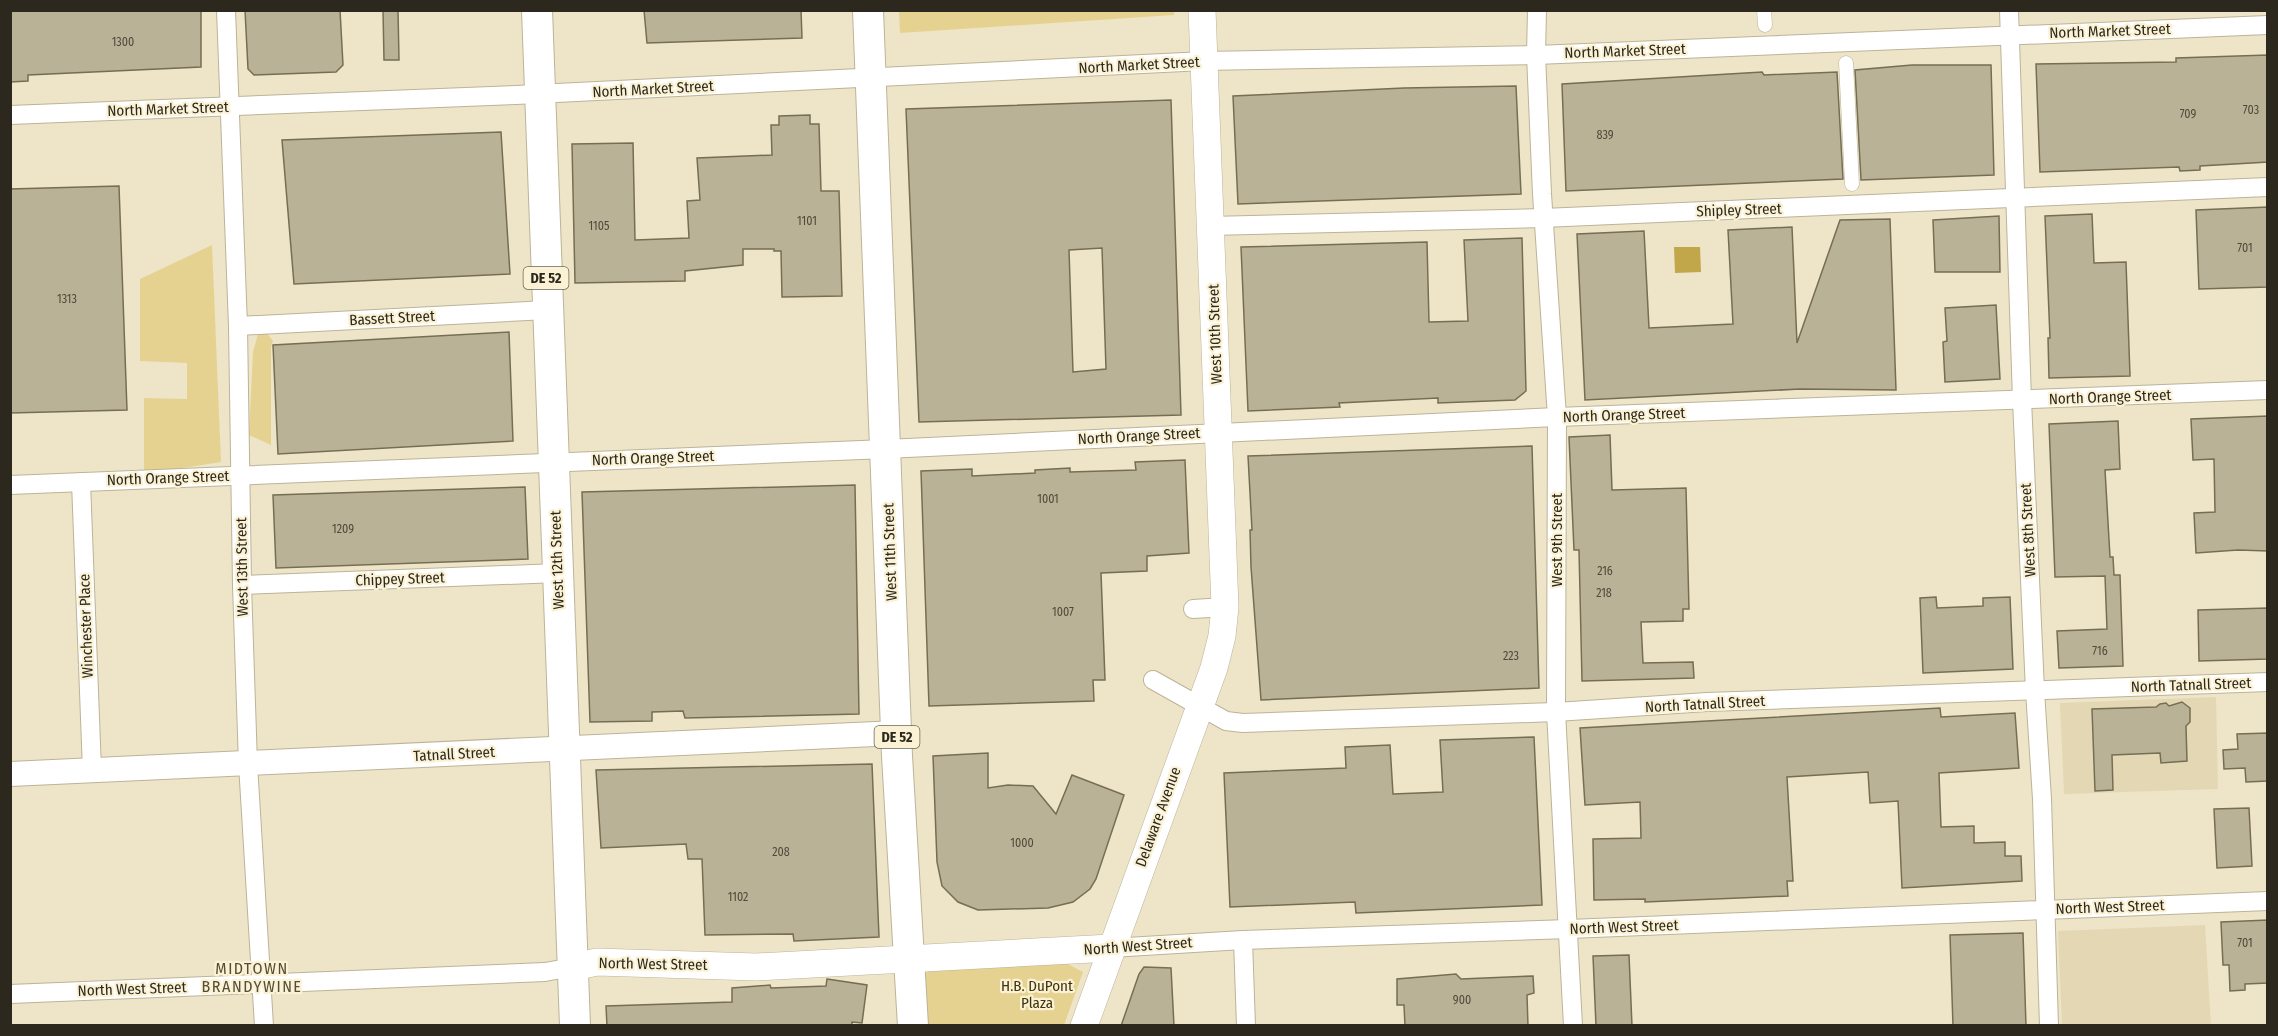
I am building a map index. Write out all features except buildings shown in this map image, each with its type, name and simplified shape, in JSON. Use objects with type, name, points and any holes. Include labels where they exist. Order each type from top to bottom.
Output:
[{"type":"main road","name":"DE 52","points":[[537,10],[540,94]]},
{"type":"main road","name":"DE 52","points":[[868,10],[871,78]]},
{"type":"main road","name":"West 10th Street","points":[[1202,10],[1225,607]]},
{"type":"main road","name":"West 11th Street","points":[[871,78],[897,733],[913,1026]]},
{"type":"main road","name":"West 12th Street","points":[[540,94],[575,1026]]},
{"type":"main road","name":"Delaware Avenue","points":[[1084,1026],[1214,668],[1222,636],[1225,607]]},
{"type":"main road","name":"North West Street","points":[[573,967],[597,962],[756,967],[1111,948]]},
{"type":"street","name":"West 13th Street","points":[[226,10],[238,326],[242,585],[249,764],[264,1026]]},
{"type":"street","name":"West 9th Street","points":[[1537,10],[1536,55],[1543,218],[1557,417],[1556,712],[1573,1026]]},
{"type":"street","name":"West 8th Street","points":[[2009,10],[2022,400],[2042,799],[2049,1026]]},
{"type":"street","name":"North Market Street","points":[[10,115],[540,94],[1204,61],[1536,55],[2268,25]]},
{"type":"street","points":[[1846,63],[1852,184]]},
{"type":"street","name":"Shipley Street","points":[[1210,226],[1543,218],[2268,187]]},
{"type":"street","name":"Bassett Street","points":[[238,326],[547,310]]},
{"type":"street","name":"North Orange Street","points":[[10,485],[886,449],[1557,417],[2268,390]]},
{"type":"street","name":"Winchester Place","points":[[81,482],[92,770]]},
{"type":"street","name":"Chippey Street","points":[[242,585],[558,573]]},
{"type":"street","points":[[1193,609],[1225,607]]},
{"type":"street","name":"North Tatnall Street","points":[[1153,680],[1226,721],[1243,723],[1556,712],[1707,702],[2268,682]]},
{"type":"street","name":"Tatnall Street","points":[[10,774],[897,733]]},
{"type":"street","name":"North West Street","points":[[1111,948],[1242,939],[1569,929],[2268,901]]},
{"type":"street","points":[[1242,939],[1246,1026]]},
{"type":"street","name":"North West Street","points":[[10,994],[545,972],[573,967]]},
{"type":"shaded area","points":[[1674,247],[1700,247],[1701,272],[1675,273]]},
{"type":"shaded area","points":[[2216,697],[2218,789],[2064,794],[2060,703]]},
{"type":"shaded area","points":[[2205,925],[2211,1025],[2062,1025],[2058,931]]},
{"type":"green space","points":[[1174,10],[1174,15],[900,33],[899,11]]},
{"type":"green space","points":[[212,245],[221,462],[144,474],[144,398],[187,399],[187,363],[140,361],[140,279]]},
{"type":"green space","points":[[266,332],[273,341],[271,347],[271,445],[249,435],[253,352],[258,334]]},
{"type":"green space","name":"H.B. DuPont Plaza","points":[[1064,962],[1083,972],[1064,1025],[921,1026],[923,977],[928,971]]},
{"type":"district","name":"MIDTOWN BRANDYWINE","points":[[252,977]]}]
